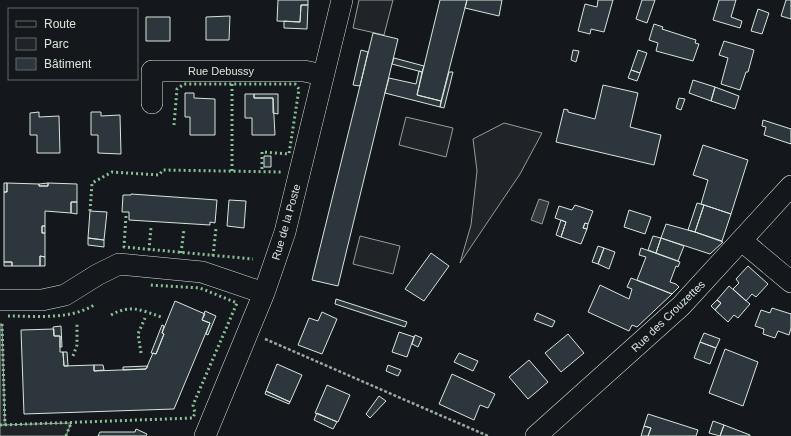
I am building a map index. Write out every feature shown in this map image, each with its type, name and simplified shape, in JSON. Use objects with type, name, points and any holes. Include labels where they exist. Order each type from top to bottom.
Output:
[{"type":"street","name":"Rue de la Poste","points":[[204,436],[264,293],[285,232],[342,0]]},
{"type":"street","name":"Rue Debussy","points":[[152,103],[152,71],[304,72],[323,75]]},
{"type":"street","name":"Rue des Crouzettes","points":[[536,436],[681,306],[791,186]]},
{"type":"street","points":[[742,241],[791,282]]},
{"type":"street","points":[[0,300],[42,300],[65,295],[97,275],[119,264],[202,272],[264,293]]},
{"type":"path","points":[[248,331],[488,436]]},
{"type":"green space","points":[[359,0],[393,0],[384,35],[353,28]]},
{"type":"green space","points":[[406,117],[453,128],[446,157],[399,145]]},
{"type":"green space","points":[[504,123],[542,133],[520,174],[460,263],[471,225],[477,171],[473,139]]},
{"type":"green space","points":[[360,236],[400,246],[393,274],[353,264]]},
{"type":"green space","points":[[71,423],[66,436],[0,436],[0,425]]},
{"type":"shaded area","points":[[539,199],[549,202],[542,224],[531,220]]},
{"type":"shaded area","points":[[0,324],[2,324],[5,425],[0,425]]},
{"type":"building","points":[[278,0],[308,0],[308,5],[301,5],[300,22],[277,21]]},
{"type":"building","points":[[440,0],[467,0],[441,101],[417,95]]},
{"type":"building","points":[[467,0],[502,0],[499,16],[465,8]]},
{"type":"building","points":[[598,0],[613,0],[604,32],[591,29],[590,34],[578,31],[585,4],[597,7]]},
{"type":"building","points":[[642,0],[655,0],[647,23],[636,19]]},
{"type":"building","points":[[719,0],[736,0],[731,17],[742,21],[740,28],[713,20]]},
{"type":"building","points":[[786,0],[791,0],[791,19],[781,16]]},
{"type":"building","points":[[301,5],[308,5],[307,29],[284,28],[284,21],[300,22]]},
{"type":"building","points":[[758,9],[769,13],[762,34],[751,31]]},
{"type":"building","points":[[230,16],[229,40],[206,40],[206,17]]},
{"type":"building","points":[[146,17],[170,17],[170,41],[146,41]]},
{"type":"building","points":[[654,24],[663,27],[662,29],[696,40],[695,43],[699,44],[693,61],[656,51],[658,43],[649,40]]},
{"type":"building","points":[[373,33],[398,39],[338,286],[312,280]]},
{"type":"building","points":[[724,41],[754,50],[748,72],[746,72],[740,90],[721,84],[728,58],[719,55]]},
{"type":"building","points":[[361,50],[368,52],[360,86],[353,85]]},
{"type":"building","points":[[573,50],[579,51],[576,62],[571,60]]},
{"type":"building","points":[[638,50],[647,53],[640,73],[631,70]]},
{"type":"building","points":[[394,58],[424,66],[422,72],[392,64]]},
{"type":"building","points":[[631,70],[640,73],[637,81],[628,78]]},
{"type":"building","points":[[419,71],[422,72],[417,95],[441,101],[440,107],[385,93],[389,78],[416,84]]},
{"type":"building","points":[[449,72],[453,72],[444,108],[440,107]]},
{"type":"building","points":[[693,80],[715,87],[711,101],[689,93]]},
{"type":"building","points":[[603,85],[638,93],[630,127],[661,135],[654,165],[556,142],[564,109],[568,110],[568,112],[595,119]]},
{"type":"building","points":[[715,87],[739,96],[735,109],[711,101]]},
{"type":"building","points":[[185,93],[194,93],[194,98],[215,99],[215,135],[190,135],[190,117],[185,117]]},
{"type":"building","points":[[245,94],[254,94],[254,98],[273,98],[275,135],[252,135],[252,118],[245,118]]},
{"type":"building","points":[[254,94],[278,94],[278,114],[273,113],[273,98],[254,98]]},
{"type":"building","points":[[679,98],[685,99],[681,110],[676,108]]},
{"type":"building","points":[[39,112],[39,117],[59,116],[60,153],[37,153],[37,135],[30,135],[30,113]]},
{"type":"building","points":[[91,112],[101,112],[101,116],[120,115],[121,154],[98,153],[98,135],[91,135]]},
{"type":"building","points":[[763,120],[791,129],[791,144],[764,135],[766,127],[762,126]]},
{"type":"building","points":[[703,145],[748,160],[731,214],[701,204],[708,180],[693,175]]},
{"type":"building","points":[[264,156],[271,156],[271,167],[264,167]]},
{"type":"building","points":[[4,183],[7,183],[7,192],[4,192]]},
{"type":"building","points":[[7,183],[39,184],[39,186],[48,186],[48,183],[77,184],[77,202],[71,202],[71,213],[45,211],[45,226],[42,226],[42,233],[45,233],[45,257],[40,256],[40,266],[12,266],[12,262],[4,262],[4,192],[7,192]]},
{"type":"building","points":[[48,183],[48,186],[39,186],[39,184]]},
{"type":"building","points":[[131,194],[217,200],[215,223],[210,222],[210,225],[129,220],[129,212],[122,212],[123,195]]},
{"type":"building","points":[[229,200],[246,201],[244,228],[227,226]]},
{"type":"building","points":[[71,202],[77,202],[77,214],[71,213]]},
{"type":"building","points":[[697,203],[704,205],[695,232],[688,230]]},
{"type":"building","points":[[575,205],[593,211],[588,224],[585,223],[583,228],[587,229],[581,244],[561,237],[566,222],[555,218],[559,206],[572,210]]},
{"type":"building","points":[[704,205],[731,214],[722,241],[695,232]]},
{"type":"building","points":[[629,210],[651,217],[645,234],[624,227]]},
{"type":"building","points":[[90,211],[107,212],[104,240],[88,238]]},
{"type":"building","points":[[561,220],[566,222],[561,237],[556,235]]},
{"type":"building","points":[[585,223],[588,224],[587,229],[583,228]]},
{"type":"building","points":[[666,224],[723,242],[710,254],[661,238]]},
{"type":"building","points":[[42,226],[45,226],[45,233],[42,233]]},
{"type":"building","points":[[653,236],[661,238],[656,253],[648,250]]},
{"type":"building","points":[[88,238],[104,240],[104,247],[88,245]]},
{"type":"building","points":[[661,238],[684,246],[678,261],[656,253]]},
{"type":"building","points":[[598,246],[604,248],[598,264],[592,262]]},
{"type":"building","points":[[604,248],[615,252],[609,269],[598,264]]},
{"type":"building","points":[[641,248],[680,262],[678,267],[676,266],[670,282],[679,287],[672,294],[637,280],[646,257],[639,255]]},
{"type":"building","points":[[431,253],[449,266],[424,301],[405,289]]},
{"type":"building","points":[[40,256],[45,257],[45,266],[40,266]]},
{"type":"building","points":[[4,262],[12,262],[12,266],[4,266]]},
{"type":"building","points":[[748,266],[768,284],[756,297],[752,294],[746,301],[733,289],[739,283],[736,279]]},
{"type":"building","points":[[631,278],[672,294],[637,327],[632,325],[629,331],[588,312],[600,285],[629,299],[632,289],[627,287]]},
{"type":"building","points":[[729,286],[750,304],[738,318],[734,315],[728,322],[715,310],[721,303],[717,300]]},
{"type":"building","points":[[336,299],[407,322],[405,327],[335,304]]},
{"type":"building","points":[[717,300],[721,303],[715,310],[711,306]]},
{"type":"building","points":[[175,301],[205,314],[202,320],[210,323],[174,409],[24,414],[21,330],[54,329],[54,336],[60,336],[60,352],[63,352],[64,366],[94,365],[94,371],[146,369],[153,353],[156,354],[164,334],[162,333]]},
{"type":"building","points":[[772,308],[791,314],[791,328],[789,335],[778,331],[775,338],[763,334],[764,329],[755,326],[761,310],[770,313]]},
{"type":"building","points":[[205,311],[216,316],[208,335],[206,334],[210,323],[202,320]]},
{"type":"building","points":[[322,312],[337,319],[322,354],[298,345],[309,318],[318,321]]},
{"type":"building","points":[[537,313],[555,321],[552,327],[534,320]]},
{"type":"building","points":[[162,325],[164,326],[162,333],[164,334],[156,354],[151,353]]},
{"type":"building","points":[[61,326],[62,347],[60,347],[60,336],[54,336],[53,327]]},
{"type":"building","points":[[399,332],[414,337],[407,357],[392,352]]},
{"type":"building","points":[[704,333],[720,339],[716,348],[700,342]]},
{"type":"building","points":[[568,334],[584,353],[561,372],[545,353]]},
{"type":"building","points":[[415,335],[422,338],[418,347],[412,344]]},
{"type":"building","points":[[700,342],[716,348],[710,364],[694,358]]},
{"type":"building","points":[[725,349],[758,362],[743,406],[709,393]]},
{"type":"building","points":[[63,352],[67,352],[68,366],[64,366]]},
{"type":"building","points":[[459,353],[478,361],[473,371],[454,362]]},
{"type":"building","points":[[529,360],[548,382],[528,399],[509,377]]},
{"type":"building","points":[[277,364],[302,375],[290,402],[266,391]]},
{"type":"building","points":[[94,365],[103,365],[104,370],[94,371]]},
{"type":"building","points":[[388,365],[401,370],[398,376],[386,371]]},
{"type":"building","points":[[148,366],[146,369],[123,370],[123,367]]},
{"type":"building","points":[[452,374],[495,394],[488,408],[480,405],[474,420],[439,404]]},
{"type":"building","points":[[327,385],[350,395],[338,422],[315,413]]},
{"type":"building","points":[[266,391],[290,402],[289,404],[265,394]]},
{"type":"building","points":[[379,396],[386,401],[370,418],[366,414]]},
{"type":"building","points":[[317,413],[337,422],[333,429],[314,420]]},
{"type":"building","points":[[648,414],[698,430],[696,436],[648,436],[651,428],[644,426]]},
{"type":"building","points":[[713,421],[724,425],[720,436],[709,433]]},
{"type":"building","points":[[724,425],[750,435],[750,436],[720,436]]},
{"type":"building","points":[[644,426],[651,428],[648,436],[641,436]]},
{"type":"building","points":[[136,429],[147,434],[146,436],[98,436],[100,432],[135,432]]},
{"type":"hedge","points":[[232,83],[232,171]]},
{"type":"hedge","points":[[174,125],[177,89],[184,84],[295,84],[299,89],[289,154],[262,152],[262,172]]},
{"type":"hedge","points":[[90,211],[92,183],[112,172],[159,175],[163,170],[283,172]]},
{"type":"hedge","points":[[126,216],[124,247],[253,259]]},
{"type":"hedge","points":[[149,250],[151,227]]},
{"type":"hedge","points":[[213,256],[216,228]]},
{"type":"hedge","points":[[181,253],[184,229]]},
{"type":"hedge","points":[[0,425],[193,418],[195,413],[193,405],[237,303],[200,288],[149,285]]},
{"type":"hedge","points":[[8,316],[64,315],[85,310],[94,305]]},
{"type":"hedge","points":[[111,315],[124,310],[136,309],[161,317]]},
{"type":"hedge","points":[[141,353],[138,334],[145,318]]},
{"type":"hedge","points":[[73,356],[77,345],[77,322]]},
{"type":"hedge","points":[[2,324],[5,425]]},
{"type":"hedge","points":[[66,436],[71,423]]}]
